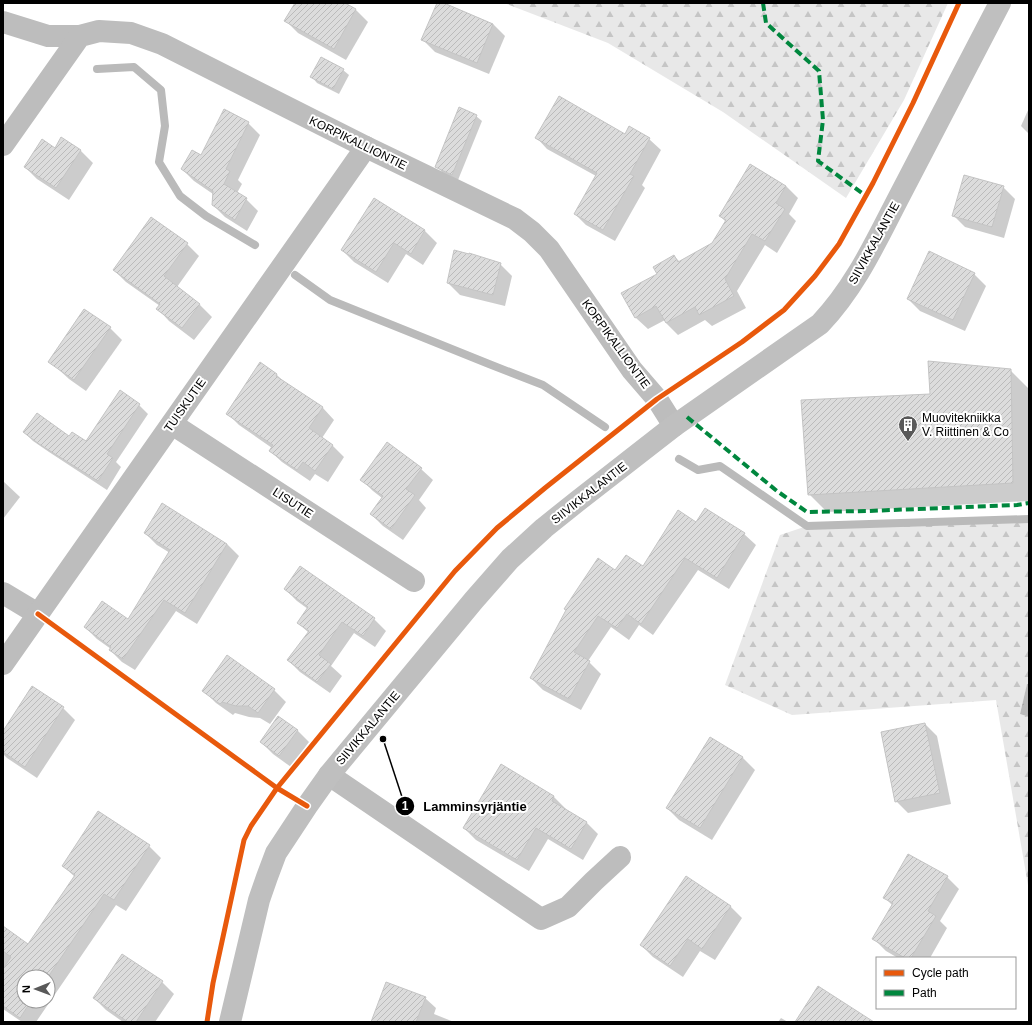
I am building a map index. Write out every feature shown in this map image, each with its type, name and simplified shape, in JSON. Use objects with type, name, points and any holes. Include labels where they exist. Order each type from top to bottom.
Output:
[{"type":"main road","name":"SIIVIKKALANTIE","points":[[230,1022],[259,900],[266,877],[276,853],[329,775],[474,600],[510,559],[544,528],[674,426],[820,324],[834,310],[869,257],[1000,3]]},
{"type":"street","name":"KORPIKALLIONTIE","points":[[3,22],[48,36],[80,36],[99,31],[131,33],[162,44],[366,147],[515,219],[532,232],[549,249],[632,370],[657,399],[674,426]]},
{"type":"street","points":[[3,145],[80,36]]},
{"type":"street","name":"TUISKUTIE","points":[[3,664],[366,147]]},
{"type":"street","name":"LISUTIE","points":[[172,424],[414,581]]},
{"type":"street","points":[[3,594],[38,614]]},
{"type":"street","points":[[329,775],[541,919],[568,907],[620,857]]},
{"type":"green space","points":[[504,3],[948,3],[904,100],[846,198],[723,112],[608,43]]},
{"type":"green space","points":[[1029,519],[1029,684],[1027,685],[1020,714],[1029,717],[1029,891],[996,700],[792,715],[725,685],[780,535],[807,526]]},
{"type":"water","points":[[1027,684],[1029,684],[1029,717],[1020,714]]},
{"type":"building","points":[[295,3],[345,3],[356,9],[334,49],[284,21]]},
{"type":"building","points":[[437,3],[444,3],[493,24],[477,63],[421,40]]},
{"type":"building","points":[[321,57],[344,69],[333,89],[310,77]]},
{"type":"building","points":[[559,96],[625,134],[629,126],[650,138],[630,174],[634,176],[603,230],[574,214],[597,173],[535,138]]},
{"type":"building","points":[[459,107],[477,115],[452,175],[435,167]]},
{"type":"building","points":[[224,109],[249,122],[226,169],[230,171],[224,184],[247,198],[235,220],[212,205],[213,191],[181,169],[192,150],[201,155]]},
{"type":"building","points":[[61,137],[81,150],[56,188],[24,167],[42,139],[55,148]]},
{"type":"building","points":[[750,164],[786,186],[776,203],[785,209],[765,241],[752,234],[725,279],[734,296],[699,315],[695,307],[666,323],[656,306],[635,318],[621,293],[657,274],[653,267],[674,255],[678,262],[712,243],[726,220],[719,216]]},
{"type":"building","points":[[964,175],[1004,186],[992,227],[952,216]]},
{"type":"building","points":[[374,198],[425,230],[411,254],[394,243],[376,272],[341,250]]},
{"type":"building","points":[[151,217],[188,243],[164,276],[200,304],[182,328],[156,309],[160,304],[113,270]]},
{"type":"building","points":[[454,250],[501,263],[493,295],[447,283]]},
{"type":"building","points":[[929,251],[975,273],[953,320],[907,299]]},
{"type":"building","points":[[84,309],[111,327],[74,380],[48,362]]},
{"type":"building","name":"Muovitekniikka V. Riittinen & Co","points":[[928,361],[1011,369],[1013,483],[808,495],[801,400],[930,394]]},
{"type":"building","points":[[260,362],[277,374],[276,376],[323,407],[309,428],[333,445],[315,471],[303,462],[297,470],[269,451],[273,445],[226,414]]},
{"type":"building","points":[[120,390],[140,404],[107,454],[113,458],[98,481],[39,444],[23,432],[37,413],[69,436],[72,432],[86,441]]},
{"type":"building","points":[[387,442],[422,468],[406,489],[415,495],[391,529],[370,514],[383,496],[360,480]]},
{"type":"building","points":[[162,503],[227,544],[185,613],[164,600],[123,659],[109,650],[111,647],[84,627],[102,601],[128,619],[170,550],[144,533]]},
{"type":"building","points":[[705,508],[745,533],[717,578],[685,558],[641,624],[627,614],[617,628],[598,616],[574,652],[590,661],[569,699],[530,678],[566,610],[564,609],[598,558],[615,570],[626,555],[643,566],[678,510],[696,522]]},
{"type":"building","points":[[300,566],[375,618],[363,636],[342,622],[319,655],[331,664],[317,682],[287,660],[309,631],[297,623],[308,607],[284,589]]},
{"type":"building","points":[[227,655],[275,689],[258,713],[248,706],[236,706],[222,702],[220,704],[202,691]]},
{"type":"building","points":[[32,686],[64,707],[25,767],[3,752],[3,731]]},
{"type":"building","points":[[278,716],[298,730],[279,756],[260,742]]},
{"type":"building","points":[[925,723],[940,793],[895,802],[881,732]]},
{"type":"building","points":[[710,737],[743,757],[700,828],[666,808]]},
{"type":"building","points":[[501,764],[554,796],[552,801],[587,822],[571,849],[536,828],[517,860],[463,828]]},
{"type":"building","points":[[98,811],[150,845],[114,900],[104,894],[53,969],[16,969],[16,1009],[26,1009],[20,1018],[3,1006],[3,969],[11,957],[3,951],[3,926],[28,944],[75,875],[62,866]]},
{"type":"building","points":[[908,854],[948,876],[928,911],[936,916],[912,957],[903,957],[872,939],[893,903],[883,898]]},
{"type":"building","points":[[686,876],[731,906],[702,949],[688,939],[670,966],[640,945]]},
{"type":"building","points":[[122,954],[163,981],[136,1022],[128,1022],[93,998]]},
{"type":"building","points":[[386,982],[426,997],[416,1022],[371,1022]]},
{"type":"building","points":[[818,986],[874,1022],[795,1022]]},
{"type":"waterway","points":[[97,69],[134,67],[161,90],[165,126],[159,162],[180,196],[206,216],[255,245]]},
{"type":"waterway","points":[[295,275],[330,300],[543,385],[605,427]]},
{"type":"waterway","points":[[679,459],[698,470],[720,466],[807,526],[1029,519]]},
{"type":"marked path","points":[[763,3],[766,23],[819,71],[823,120],[818,161],[866,196]]},
{"type":"marked path","points":[[687,417],[777,491],[807,512],[1017,505],[1029,503]]},
{"type":"cycle path","points":[[207,1022],[213,983],[244,840],[251,826],[277,788],[455,571],[497,528],[657,399],[742,342],[784,310],[815,276],[839,244],[873,183],[913,103],[959,3]]},
{"type":"cycle path","points":[[38,614],[277,788],[307,806]]},
{"type":"place","name":"Muovitekniikka V. Riittinen & Co","points":[[908,442]]},
{"type":"place","name":"Lamminsyrjäntie","points":[[383,739]]}]
